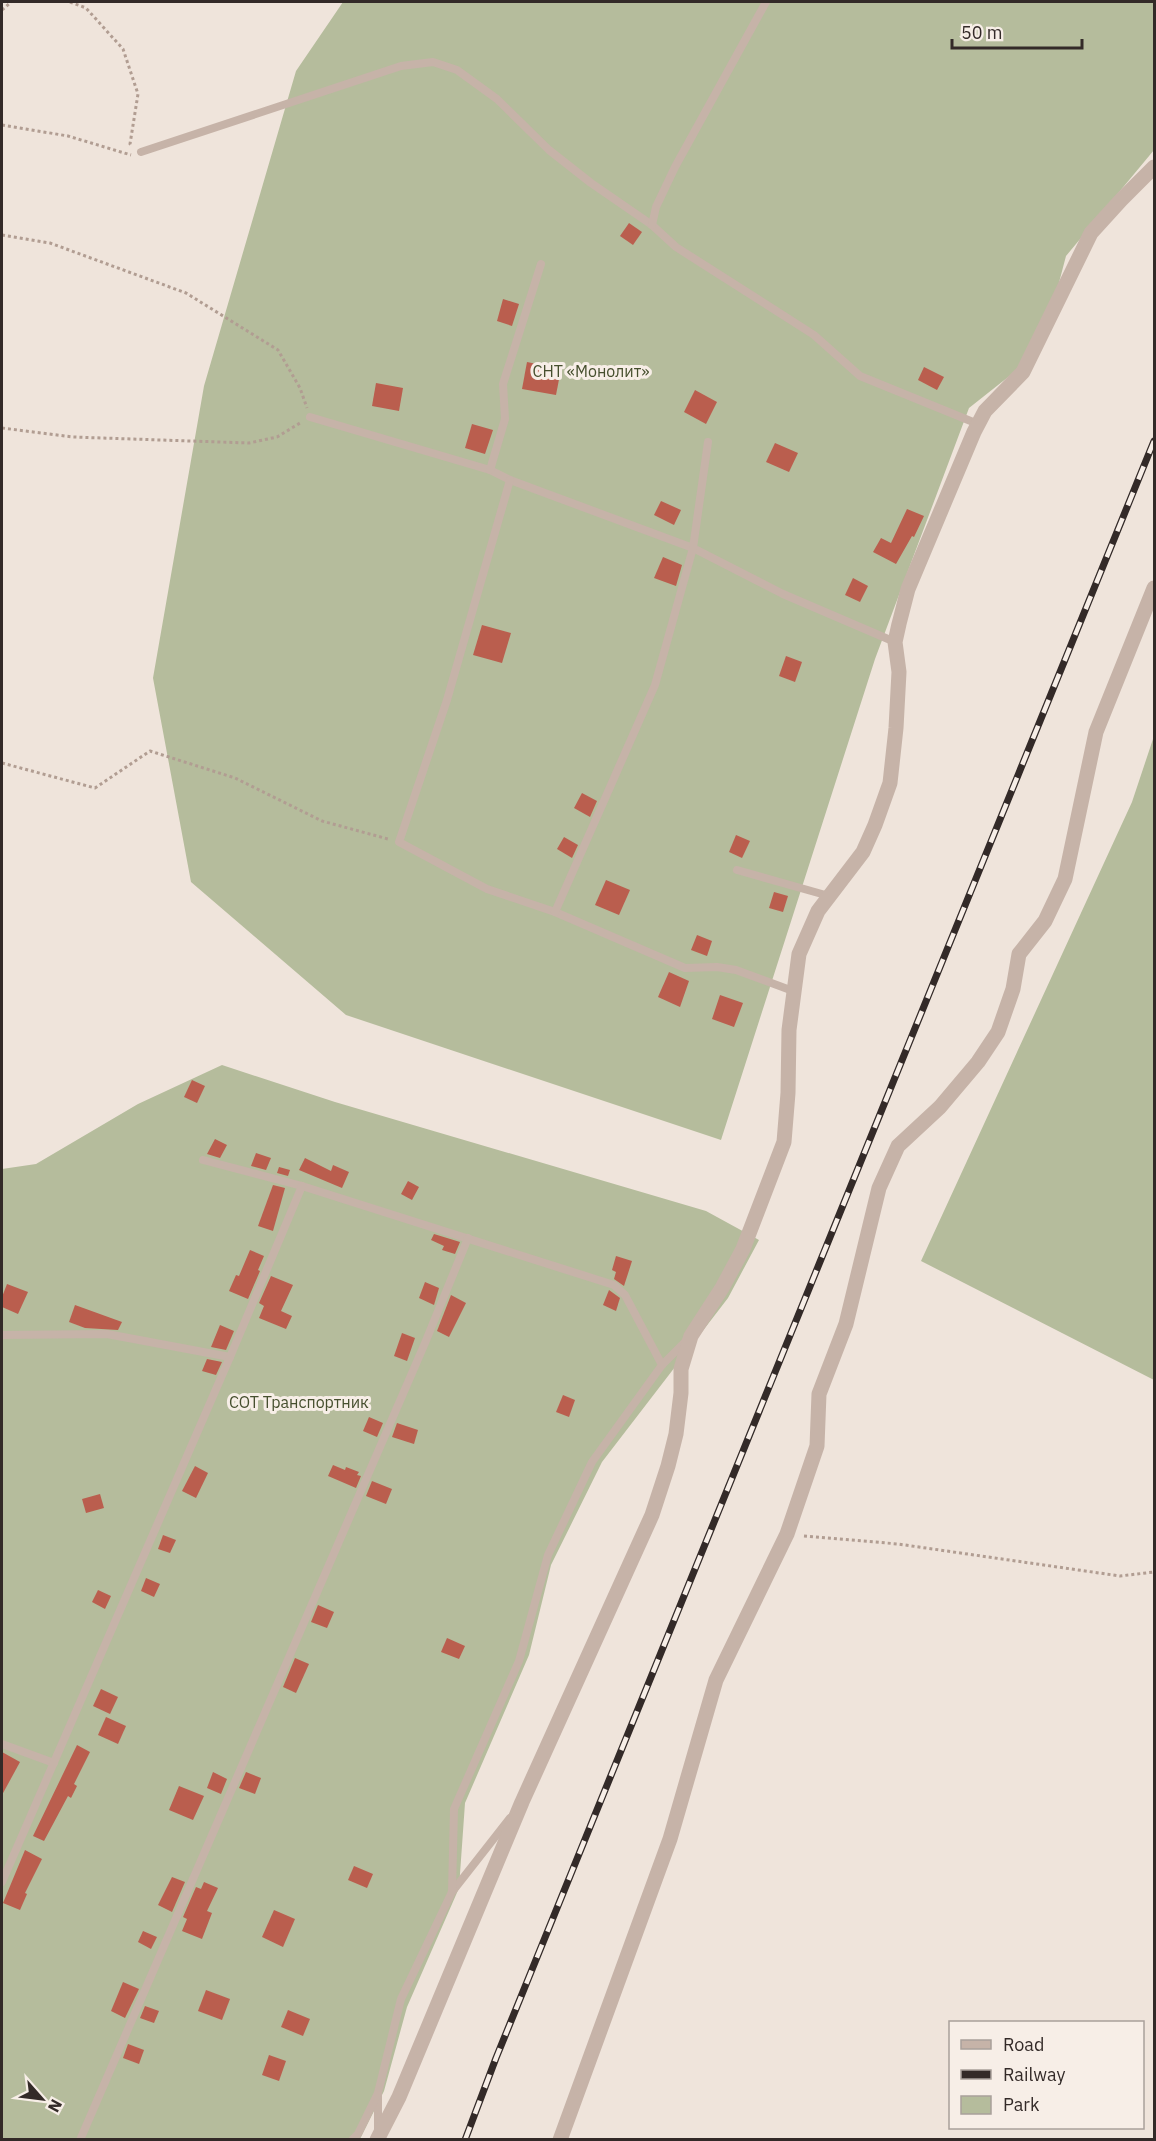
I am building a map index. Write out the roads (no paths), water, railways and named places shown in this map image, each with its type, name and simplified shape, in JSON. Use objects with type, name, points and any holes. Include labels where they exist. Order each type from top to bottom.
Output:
[{"type":"street","points":[[378,2138],[404,2086],[522,1802],[652,1515],[676,1434],[681,1369],[691,1336],[722,1288],[743,1249],[784,1142],[788,1093],[789,1030],[799,954],[818,911],[862,852],[875,825],[890,783],[899,672],[895,642],[908,589],[985,411],[1023,372],[1091,233],[1120,200],[1155,167]]},
{"type":"street","points":[[560,2139],[670,1839],[716,1680],[787,1534],[817,1446],[819,1394],[846,1324],[879,1188],[898,1146],[940,1107],[978,1062],[998,1032],[1013,989],[1019,954],[1045,921],[1065,879],[1096,732],[1155,588]]},
{"type":"lane","points":[[652,225],[656,207],[675,167],[766,2]]},
{"type":"lane","points":[[141,152],[401,66],[433,62],[457,70],[497,99],[549,150],[591,183],[652,225],[676,247],[814,335],[860,376],[978,424]]},
{"type":"lane","points":[[490,470],[505,419],[503,384],[541,264]]},
{"type":"lane","points":[[310,417],[490,470],[510,480],[693,548],[783,594],[895,642]]},
{"type":"lane","points":[[555,912],[655,685],[693,548],[708,442]]},
{"type":"lane","points":[[510,480],[447,700],[399,842],[488,889],[555,912],[686,968],[717,967],[736,970],[794,991]]},
{"type":"lane","points":[[737,870],[829,896]]},
{"type":"lane","points":[[203,1160],[302,1186],[614,1285],[625,1295],[662,1365]]},
{"type":"lane","points":[[2,1882],[302,1186]]},
{"type":"lane","points":[[80,2139],[425,1343],[468,1238]]},
{"type":"lane","points":[[2,1335],[107,1334],[230,1357]]},
{"type":"lane","points":[[452,1892],[454,1809],[519,1661],[548,1555],[592,1462],[662,1365],[691,1336]]},
{"type":"lane","points":[[2,1744],[54,1763]]},
{"type":"lane","points":[[352,2139],[358,2134],[378,2093],[401,1999],[452,1892],[522,1802]]},
{"type":"lane","points":[[378,2093],[378,2138]]},
{"type":"railway","points":[[465,2140],[496,2058],[1154,441]]},
{"type":"park label","name":"СНТ «Монолит»","points":[[591,371]]},
{"type":"park label","name":"СОТ Транспортник","points":[[299,1402]]}]
